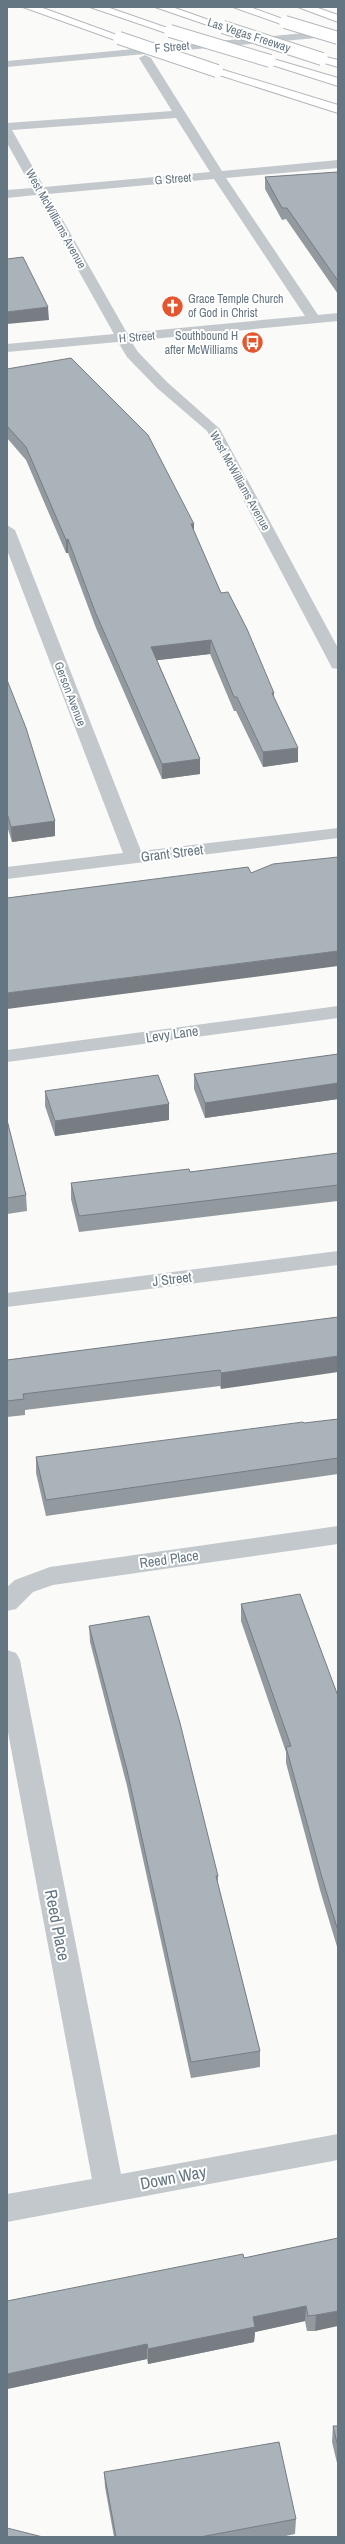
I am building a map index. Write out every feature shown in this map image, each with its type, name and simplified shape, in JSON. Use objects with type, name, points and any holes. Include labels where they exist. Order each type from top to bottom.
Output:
[{"type":"highway","points":[[29,7],[217,71],[338,108]]},
{"type":"highway","points":[[96,7],[338,82]]},
{"type":"highway","name":"Las Vegas Freeway","points":[[161,7],[338,64]]},
{"type":"highway","name":"Las Vegas Freeway","points":[[238,7],[338,39]]},
{"type":"highway","points":[[304,7],[336,18]]},
{"type":"street","name":"F Street","points":[[7,64],[338,32]]},
{"type":"street","name":"F Street","points":[[7,68],[145,58],[338,39]]},
{"type":"street","points":[[145,58],[218,175],[315,320]]},
{"type":"street","points":[[7,127],[179,114]]},
{"type":"street","name":"West McWilliams Avenue","points":[[7,132],[132,354],[162,385],[213,429],[338,664]]},
{"type":"street","name":"G Street","points":[[7,194],[338,164]]},
{"type":"street","name":"H Street","points":[[7,348],[338,317]]},
{"type":"street","name":"Gerson Avenue","points":[[7,530],[134,858]]},
{"type":"street","name":"Grant Street","points":[[7,873],[338,833]]},
{"type":"street","name":"Levy Lane","points":[[7,1056],[338,1012]]},
{"type":"street","name":"J Street","points":[[7,1300],[338,1258]]},
{"type":"street","name":"Reed Place","points":[[7,1602],[24,1586],[50,1576],[338,1535]]},
{"type":"street","name":"Reed Place","points":[[7,1660],[109,2189]]},
{"type":"street","name":"Down Way","points":[[7,2208],[338,2146]]},
{"type":"building","points":[[338,172],[338,281],[287,208],[282,208],[265,177]]},
{"type":"building","points":[[23,257],[48,307],[7,312],[7,259]]},
{"type":"building","points":[[71,358],[148,435],[194,524],[191,524],[221,593],[228,592],[247,629],[274,693],[272,693],[298,748],[263,752],[237,697],[234,697],[211,640],[151,647],[200,759],[162,764],[96,614],[68,539],[66,540],[26,447],[7,426],[7,369]]},
{"type":"building","points":[[7,680],[26,728],[55,821],[11,827],[7,813]]},
{"type":"building","points":[[338,857],[338,951],[7,993],[7,898],[248,867],[251,873],[273,864]]},
{"type":"building","points":[[338,1054],[338,1083],[205,1103],[194,1074]]},
{"type":"building","points":[[158,1075],[169,1104],[55,1121],[45,1091]]},
{"type":"building","points":[[7,1120],[26,1195],[7,1198]]},
{"type":"building","points":[[338,1153],[338,1185],[79,1216],[71,1183],[189,1169],[190,1172]]},
{"type":"building","points":[[338,1317],[338,1356],[221,1373],[220,1370],[23,1394],[24,1399],[7,1401],[7,1360]]},
{"type":"building","points":[[338,1419],[338,1458],[46,1500],[36,1457],[303,1422]]},
{"type":"building","points":[[300,1594],[338,1696],[338,1931],[286,1747],[291,1746],[241,1604]]},
{"type":"building","points":[[149,1616],[180,1723],[218,1876],[216,1876],[260,2051],[191,2062],[127,1770],[89,1626]]},
{"type":"building","points":[[338,2238],[338,2311],[308,2316],[306,2306],[253,2317],[255,2327],[148,2349],[147,2344],[7,2374],[7,2301],[243,2254],[244,2258]]},
{"type":"building","points":[[333,2426],[338,2426],[338,2447]]},
{"type":"building","points":[[279,2442],[296,2519],[200,2537],[116,2537],[104,2472]]},
{"type":"building","points":[[7,2528],[43,2537],[7,2537]]},
{"type":"place","name":"Grace Temple Church of God in Christ","points":[[172,306]]},
{"type":"place","name":"Southbound H after McWilliams","points":[[253,343]]}]
